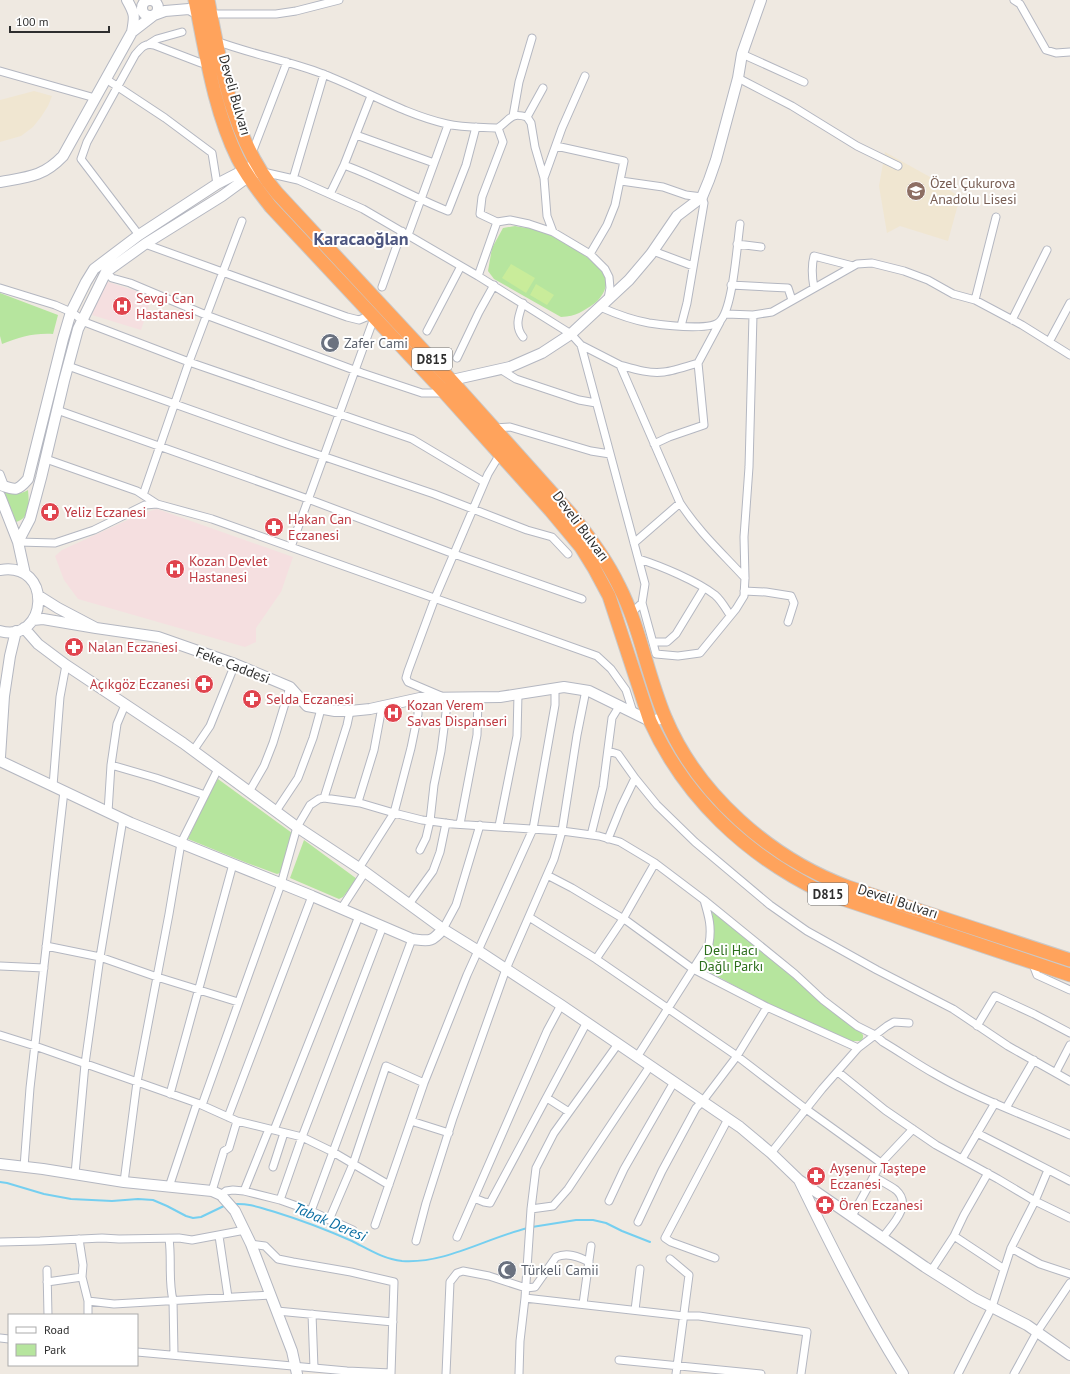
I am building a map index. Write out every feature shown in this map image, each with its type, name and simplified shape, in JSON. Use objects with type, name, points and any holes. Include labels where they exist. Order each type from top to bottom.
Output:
[{"type":"highway","name":"Develi Bulvarı","points":[[195,0],[204,14],[216,41],[230,98],[241,130],[257,163],[276,193],[452,380],[589,536],[620,586],[665,718],[688,762],[708,789],[752,831],[772,846],[801,865],[832,881],[1070,960]]},
{"type":"highway","name":"Develi Bulvarı","points":[[208,0],[204,14],[208,65],[223,124],[246,173],[271,207],[500,454],[572,536],[587,556],[605,588],[617,618],[650,721],[665,751],[696,795],[736,836],[770,862],[811,886],[834,896],[1070,975]]},
{"type":"street","points":[[127,0],[147,15],[154,15],[165,11],[179,9],[189,9],[204,14],[276,14],[296,11],[339,0]]},
{"type":"street","points":[[0,182],[44,172],[53,166],[63,156],[132,32],[135,19],[133,11],[127,0]]},
{"type":"street","points":[[132,32],[158,11],[158,6],[155,2],[150,0],[144,4],[143,12]]},
{"type":"street","points":[[452,380],[510,367],[542,353],[571,334],[629,280],[653,251],[677,216],[702,198],[710,180],[716,160],[738,78],[742,54],[762,0]]},
{"type":"street","points":[[1014,0],[1020,4],[1046,50],[1056,53],[1070,52]]},
{"type":"street","points":[[182,32],[157,39],[144,45],[135,55],[87,142],[81,160],[142,240],[222,272],[347,317],[359,320],[373,316]]},
{"type":"street","points":[[513,116],[519,82],[532,38]]},
{"type":"street","points":[[216,41],[324,74],[411,114],[448,125],[498,128],[513,116],[518,114],[527,117],[530,123],[544,178],[547,216],[553,232]]},
{"type":"street","points":[[149,44],[154,44],[208,65]]},
{"type":"street","points":[[742,54],[804,82]]},
{"type":"street","points":[[0,474],[3,486],[13,490],[21,488],[28,480],[55,368],[72,312],[86,282],[94,269],[142,240],[222,196],[257,163],[287,62]]},
{"type":"street","points":[[0,71],[95,98]]},
{"type":"street","points":[[293,179],[324,74]]},
{"type":"street","points":[[544,178],[562,128],[585,76]]},
{"type":"street","points":[[738,78],[792,106],[857,146],[898,166]]},
{"type":"street","points":[[106,79],[165,118],[212,153],[217,184]]},
{"type":"street","points":[[527,117],[543,88]]},
{"type":"street","points":[[330,194],[344,165],[371,96]]},
{"type":"street","points":[[382,287],[421,200],[448,125]]},
{"type":"street","points":[[344,165],[370,174],[421,200],[448,211],[466,165],[476,127]]},
{"type":"street","points":[[498,128],[503,142],[482,197],[480,214],[497,222],[510,220],[529,224],[553,232],[590,254],[605,269],[609,277],[610,288],[608,299]]},
{"type":"street","points":[[356,135],[434,163]]},
{"type":"street","points":[[556,146],[624,161],[615,204],[607,225],[590,254]]},
{"type":"street","points":[[257,163],[363,209],[523,303],[571,334],[581,345],[620,365],[655,373],[666,372],[698,363]]},
{"type":"street","points":[[18,542],[30,519],[78,330],[106,272],[142,240],[217,184],[246,173]]},
{"type":"street","points":[[621,181],[663,188],[702,198]]},
{"type":"street","points":[[681,326],[704,203],[702,198]]},
{"type":"street","points":[[975,300],[996,217]]},
{"type":"street","points":[[143,495],[189,362],[242,221]]},
{"type":"street","points":[[478,276],[497,222]]},
{"type":"street","points":[[654,444],[669,437],[704,425],[698,363],[720,322],[726,314],[730,300],[740,224]]},
{"type":"street","points":[[737,244],[761,247]]},
{"type":"street","points":[[1012,320],[1047,250]]},
{"type":"street","points":[[653,251],[693,266]]},
{"type":"street","points":[[814,288],[812,276],[814,256],[853,266]]},
{"type":"street","points":[[726,314],[753,315],[772,312],[857,264],[872,263],[904,271],[928,280],[953,294],[975,300],[1012,320],[1070,355]]},
{"type":"street","points":[[427,331],[461,266]]},
{"type":"street","points":[[106,272],[112,278],[130,283],[206,315],[355,370],[422,393],[444,393]]},
{"type":"street","points":[[457,358],[494,285]]},
{"type":"street","points":[[731,285],[788,288],[792,300]]},
{"type":"street","points":[[0,288],[56,305],[72,312],[87,323],[189,362],[412,439],[484,482]]},
{"type":"street","points":[[523,303],[518,319],[519,332],[523,337]]},
{"type":"street","points":[[1049,342],[1070,303]]},
{"type":"street","points":[[600,307],[620,315],[649,323],[709,327],[720,322]]},
{"type":"street","points":[[581,345],[639,559],[645,584],[642,603],[656,654],[678,656],[700,653],[744,596],[744,537],[749,467],[753,315]]},
{"type":"street","points":[[291,547],[340,413],[373,316]]},
{"type":"street","points":[[620,365],[680,503],[691,521],[745,578]]},
{"type":"street","points":[[68,366],[473,509],[527,530],[552,537],[568,554]]},
{"type":"street","points":[[500,369],[516,379],[578,400],[596,403]]},
{"type":"street","points":[[57,410],[308,499],[454,554],[582,599]]},
{"type":"street","points":[[494,428],[510,427],[591,451],[610,454]]},
{"type":"street","points":[[420,850],[426,838],[430,821],[434,785],[441,751],[446,697],[408,682],[406,678],[435,598],[484,482],[500,454]]},
{"type":"street","points":[[46,459],[137,490],[157,504],[212,519],[597,656],[611,669],[626,690],[633,712]]},
{"type":"street","points":[[0,496],[18,542],[25,574]]},
{"type":"street","points":[[634,543],[680,503]]},
{"type":"street","points":[[18,542],[55,543],[94,530],[145,505],[157,504]]},
{"type":"street","points":[[639,559],[657,565],[704,588],[716,596],[730,615]]},
{"type":"street","points":[[0,570],[18,570],[25,574],[32,580],[39,596],[38,608],[33,620],[20,630],[10,656],[4,696],[0,757]]},
{"type":"street","points":[[653,642],[667,642],[676,634],[704,588]]},
{"type":"street","points":[[744,591],[766,592],[791,596],[794,602],[788,622]]},
{"type":"street","points":[[39,596],[96,628]]},
{"type":"street","points":[[630,614],[642,603]]},
{"type":"street","name":"Feke Caddesi","points":[[33,620],[43,619],[158,637],[235,664],[290,687],[307,706],[321,709],[350,711],[382,707],[418,699],[446,697],[500,697],[568,687],[586,690],[620,705],[650,721]]},
{"type":"street","points":[[1,632],[20,630],[66,665],[193,751],[298,827],[362,870],[443,930],[477,950],[587,1022],[740,1127],[771,1153],[799,1180],[974,1298],[1027,1325],[1070,1355]]},
{"type":"street","points":[[193,751],[210,726],[235,664]]},
{"type":"street","points":[[52,786],[60,697],[66,665]]},
{"type":"street","points":[[249,792],[264,766],[273,744],[290,687]]},
{"type":"street","points":[[375,1225],[424,1083],[477,950],[533,829],[555,704],[555,688]]},
{"type":"street","points":[[416,1241],[426,1202],[449,1132],[506,969],[554,859],[562,831],[576,735],[586,690]]},
{"type":"street","points":[[499,826],[517,736],[518,694]]},
{"type":"street","points":[[460,824],[477,734],[478,697]]},
{"type":"street","points":[[341,909],[394,814],[411,748],[418,714],[418,699]]},
{"type":"street","points":[[108,812],[117,724],[125,705]]},
{"type":"street","points":[[591,835],[603,787],[612,718],[620,705]]},
{"type":"street","points":[[358,802],[374,750],[382,707]]},
{"type":"street","points":[[276,811],[298,778],[313,738],[321,709]]},
{"type":"street","points":[[324,798],[348,725],[350,711]]},
{"type":"street","points":[[650,721],[665,718]]},
{"type":"street","points":[[608,751],[618,754],[657,805],[695,842],[770,905],[812,934],[877,970],[953,1009],[1008,1046],[1070,1081]]},
{"type":"street","points":[[0,761],[123,819],[312,896],[412,939],[427,941],[435,939],[443,930],[456,905],[480,825]]},
{"type":"street","points":[[112,765],[205,795]]},
{"type":"street","points":[[124,1182],[137,1082],[181,843],[218,769]]},
{"type":"street","points":[[608,839],[620,807],[635,778]]},
{"type":"street","points":[[24,1166],[30,1088],[64,791]]},
{"type":"street","points":[[170,1187],[199,1104],[281,884],[298,827],[310,805],[319,799],[324,798],[358,802],[394,814],[430,821],[562,831],[591,835],[620,842],[656,862],[795,974],[823,1000],[857,1026],[875,1035],[883,1042],[936,1075],[1006,1108],[1070,1135]]},
{"type":"street","points":[[75,1174],[86,1064],[100,957],[123,819]]},
{"type":"street","points":[[409,904],[433,871],[440,852],[446,823]]},
{"type":"street","points":[[596,958],[623,919],[656,862]]},
{"type":"street","points":[[170,1094],[233,864]]},
{"type":"street","points":[[547,875],[572,888],[623,919],[693,969],[767,1007],[858,1048]]},
{"type":"street","points":[[228,1117],[312,896]]},
{"type":"street","points":[[638,1057],[709,944],[711,933],[710,919],[704,900]]},
{"type":"street","points":[[244,1191],[272,1129],[359,916]]},
{"type":"street","points":[[529,917],[596,958],[737,1056],[806,1109],[881,1163]]},
{"type":"street","points":[[280,1200],[302,1137],[382,926]]},
{"type":"street","points":[[311,1212],[412,939]]},
{"type":"street","points":[[46,946],[100,957],[157,977],[238,1002]]},
{"type":"street","points":[[1032,962],[1037,975],[1070,990]]},
{"type":"street","points":[[0,966],[44,968]]},
{"type":"street","points":[[977,1026],[995,996],[1070,1033]]},
{"type":"street","points":[[457,1237],[547,1031],[561,1005]]},
{"type":"street","points":[[638,1222],[662,1171],[696,1108],[737,1056],[767,1007]]},
{"type":"street","points":[[474,1198],[490,1203],[587,1022]]},
{"type":"street","points":[[771,1153],[858,1048],[886,1026],[894,1022],[909,1023]]},
{"type":"street","points":[[0,1035],[199,1104],[237,1121],[302,1137],[333,1152],[389,1185]]},
{"type":"street","points":[[519,1374],[520,1341],[526,1288],[531,1209],[536,1168],[554,1133],[618,1044]]},
{"type":"street","points":[[1056,1072],[1070,1045]]},
{"type":"street","points":[[1006,1108],[1034,1060]]},
{"type":"street","points":[[329,1220],[354,1164],[386,1066],[424,1083]]},
{"type":"street","points":[[531,1209],[553,1206],[568,1189],[650,1066]]},
{"type":"street","points":[[838,1072],[885,1110],[936,1145],[988,1173],[1035,1201],[1070,1218]]},
{"type":"street","points":[[609,1201],[624,1169],[674,1082]]},
{"type":"street","points":[[546,1098],[569,1112]]},
{"type":"street","points":[[962,1159],[995,1103]]},
{"type":"street","points":[[715,1258],[671,1242],[665,1238],[728,1119]]},
{"type":"street","points":[[411,1120],[449,1132]]},
{"type":"street","points":[[219,1195],[224,1151],[229,1148],[237,1121]]},
{"type":"street","points":[[852,1216],[881,1163],[913,1129]]},
{"type":"street","points":[[273,1167],[284,1133]]},
{"type":"street","points":[[977,1133],[1070,1181]]},
{"type":"street","points":[[0,1164],[24,1166],[219,1195],[235,1211],[245,1230],[292,1350],[296,1370]]},
{"type":"street","points":[[958,1374],[992,1307],[1011,1248],[1035,1201],[1048,1170]]},
{"type":"street","points":[[931,1270],[954,1236],[988,1173]]},
{"type":"street","points":[[874,1177],[896,1191],[901,1196],[901,1211],[883,1237]]},
{"type":"street","points":[[799,1180],[823,1230],[882,1341],[903,1374]]},
{"type":"street","points":[[219,1195],[229,1190],[244,1191],[280,1200],[353,1230]]},
{"type":"street","points":[[0,1242],[102,1238],[192,1240],[245,1230]]},
{"type":"street","points":[[219,1236],[228,1297]]},
{"type":"street","points":[[954,1236],[1004,1269]]},
{"type":"street","points":[[79,1239],[83,1265],[82,1277],[88,1301],[88,1314]]},
{"type":"street","points":[[169,1239],[171,1253],[174,1354]]},
{"type":"street","points":[[138,1352],[174,1354],[296,1370],[314,1368],[347,1373],[391,1374],[394,1282],[351,1272],[278,1259],[265,1246],[251,1244]]},
{"type":"street","points":[[583,1304],[591,1246]]},
{"type":"street","points":[[1011,1248],[1040,1264],[1070,1274]]},
{"type":"street","points":[[446,1374],[450,1282],[457,1274],[463,1271],[489,1276],[526,1288],[535,1287],[556,1258],[560,1255],[568,1254],[579,1256],[589,1262]]},
{"type":"street","points":[[670,1259],[689,1275],[676,1370]]},
{"type":"street","points":[[634,1310],[640,1269]]},
{"type":"street","points":[[47,1270],[48,1314]]},
{"type":"street","points":[[47,1282],[82,1277]]},
{"type":"street","points":[[1014,1374],[1037,1332],[1070,1283]]},
{"type":"street","points":[[88,1301],[114,1304],[271,1295]]},
{"type":"street","points":[[525,1298],[684,1316],[699,1316],[807,1332],[802,1374]]},
{"type":"street","points":[[277,1311],[393,1322]]},
{"type":"street","points":[[312,1314],[314,1368]]},
{"type":"street","points":[[620,1360],[676,1370],[761,1374]]},
{"type":"shaded area","points":[[34,91],[52,96],[41,117],[33,127],[21,136],[0,142],[0,100]]},
{"type":"shaded area","name":"Özel Çukurova Anadolu Lisesi","points":[[885,152],[930,177],[960,197],[948,241],[900,226],[887,233],[879,186]]},
{"type":"shaded area","name":"Sevgi Can Hastanesi","points":[[105,281],[152,296],[141,330],[92,315]]},
{"type":"shaded area","name":"Kozan Devlet Hastanesi","points":[[157,509],[293,557],[281,592],[256,628],[256,642],[245,647],[78,599],[64,580],[55,556],[62,550],[143,513]]},
{"type":"green space","points":[[515,226],[537,230],[550,235],[587,257],[595,264],[601,270],[606,280],[604,291],[598,301],[579,313],[561,317],[494,279],[488,271],[492,248],[503,228]]},
{"type":"green space","points":[[511,264],[535,278],[526,293],[502,278]]},
{"type":"green space","points":[[536,284],[554,295],[547,305],[530,295]]},
{"type":"green space","points":[[0,293],[58,315],[53,334],[27,336],[2,344],[0,336]]},
{"type":"green space","points":[[28,490],[29,504],[27,513],[21,520],[16,522],[4,491],[19,493]]},
{"type":"green space","points":[[218,779],[292,833],[280,873],[277,874],[247,863],[188,839],[208,795]]},
{"type":"green space","points":[[701,791],[768,850],[1070,965],[1070,970],[820,885],[766,853],[713,807]]},
{"type":"green space","points":[[304,840],[357,879],[343,897],[339,899],[290,878]]},
{"type":"green space","name":"Deli Hacı Dağlı Parkı","points":[[712,912],[774,960],[852,1027],[860,1031],[863,1035],[861,1041],[852,1041],[775,1008],[706,970],[702,966],[702,963],[714,935]]},
{"type":"waterway","name":"Tabak Deresi","points":[[0,1182],[44,1194],[71,1199],[112,1201],[138,1199],[153,1200],[193,1218],[201,1217],[226,1205]]},
{"type":"waterway","name":"Tabak Deresi","points":[[234,1204],[255,1206],[294,1218],[343,1237],[382,1256],[402,1261],[418,1261],[450,1255],[512,1232],[528,1228]]},
{"type":"waterway","name":"Tabak Deresi","points":[[532,1227],[576,1220],[593,1220],[606,1223],[650,1242]]},
{"type":"place","name":"Özel Çukurova Anadolu Lisesi","points":[[916,191]]},
{"type":"place","name":"Sevgi Can Hastanesi","points":[[122,306]]},
{"type":"place","name":"Zafer Cami","points":[[330,343]]},
{"type":"place","name":"Yeliz Eczanesi","points":[[50,512]]},
{"type":"place","name":"Hakan Can Eczanesi","points":[[274,527]]},
{"type":"place","name":"Kozan Devlet Hastanesi","points":[[175,569]]},
{"type":"place","name":"Nalan Eczanesi","points":[[74,647]]},
{"type":"place","name":"Açıkgöz Eczanesi","points":[[204,684]]},
{"type":"place","name":"Selda Eczanesi","points":[[252,699]]},
{"type":"place","name":"Kozan Verem Savas Dispanseri","points":[[393,713]]},
{"type":"place","name":"Ayşenur Taştepe Eczanesi","points":[[816,1176]]},
{"type":"place","name":"Ören Eczanesi","points":[[825,1205]]},
{"type":"place","name":"Türkeli Camii","points":[[507,1270]]},
{"type":"district","name":"Karacaoğlan","points":[[361,239]]}]
